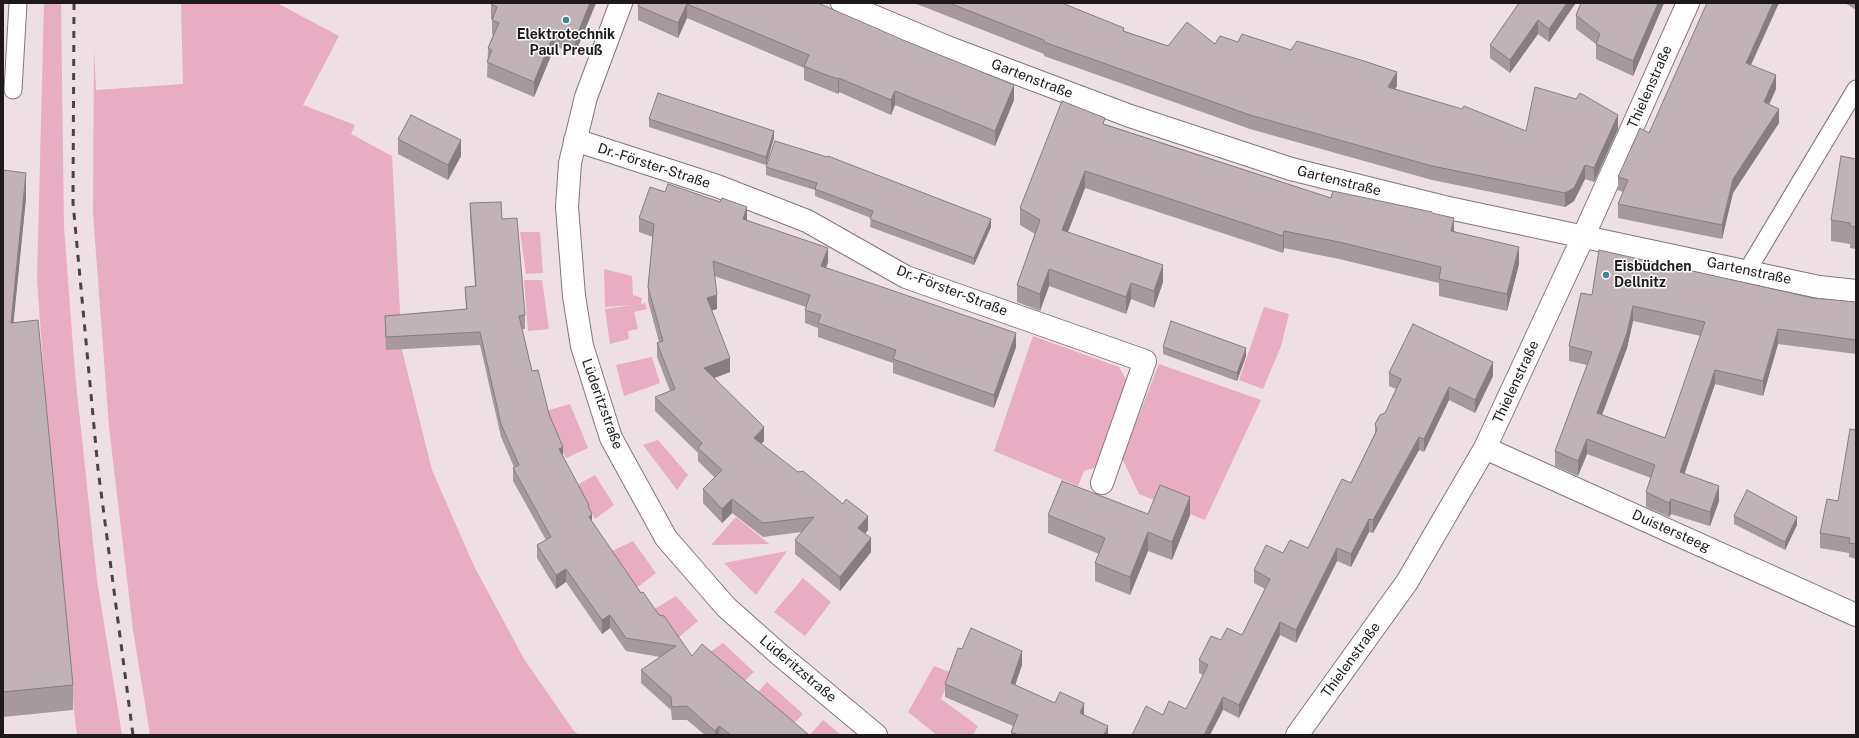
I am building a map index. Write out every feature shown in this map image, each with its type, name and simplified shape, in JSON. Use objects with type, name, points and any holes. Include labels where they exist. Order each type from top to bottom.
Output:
[{"type":"street","name":"Lüderitzstraße","points":[[621,3],[586,97],[570,163],[567,207],[574,296],[582,346],[612,438],[666,538],[721,601],[780,655],[876,735]]},
{"type":"street","name":"Gartenstraße","points":[[842,3],[947,47],[1130,116],[1291,170],[1444,207],[1584,235],[1819,286],[1856,291]]},
{"type":"street","name":"Thielenstraße","points":[[1297,735],[1407,582],[1485,448],[1584,235],[1688,3]]},
{"type":"street","name":"Dr.-Förster-Straße","points":[[575,140],[717,186],[807,221],[906,277],[1145,361],[1102,483]]},
{"type":"street","name":"Duistersteeg","points":[[1485,448],[1856,615]]},
{"type":"lane","points":[[14,90],[18,3]]},
{"type":"lane","points":[[1747,271],[1856,89]]},
{"type":"shaded area","points":[[44,3],[61,3],[64,227],[75,373],[97,580],[122,735],[77,735],[75,719],[53,501],[37,280]]},
{"type":"shaded area","points":[[181,3],[277,3],[339,36],[303,105],[355,125],[351,134],[392,156],[402,350],[432,470],[474,566],[524,659],[574,731],[579,735],[150,735],[133,630],[109,427],[93,213],[94,48],[96,90],[183,84]]},
{"type":"shaded area","points":[[520,232],[540,232],[543,273],[526,274]]},
{"type":"shaded area","points":[[604,269],[632,276],[633,295],[642,298],[641,304],[645,303],[647,309],[634,312],[638,329],[628,331],[629,339],[610,344],[605,309],[632,305],[605,307]]},
{"type":"shaded area","points":[[524,280],[542,280],[549,329],[528,331]]},
{"type":"shaded area","points":[[1264,307],[1289,314],[1281,346],[1263,389],[1239,380]]},
{"type":"shaded area","points":[[1033,336],[1119,367],[1129,385],[1097,467],[1084,471],[1078,486],[994,451]]},
{"type":"shaded area","points":[[652,357],[660,383],[624,396],[616,365]]},
{"type":"shaded area","points":[[1159,364],[1261,400],[1205,520],[1139,494],[1122,458]]},
{"type":"shaded area","points":[[570,404],[588,448],[566,458],[548,422],[549,410]]},
{"type":"shaded area","points":[[658,440],[688,475],[677,490],[643,445]]},
{"type":"shaded area","points":[[595,475],[614,505],[595,519],[577,485]]},
{"type":"shaded area","points":[[736,517],[769,544],[711,545]]},
{"type":"shaded area","points":[[633,541],[656,573],[634,590],[608,553]]},
{"type":"shaded area","points":[[787,551],[756,595],[724,563]]},
{"type":"shaded area","points":[[803,578],[831,602],[805,636],[774,612]]},
{"type":"shaded area","points":[[676,596],[698,621],[678,638],[653,610]]},
{"type":"shaded area","points":[[723,643],[754,672],[739,686],[706,655]]},
{"type":"shaded area","points":[[934,666],[952,673],[941,699],[978,726],[973,735],[937,735],[908,712]]},
{"type":"shaded area","points":[[767,682],[803,714],[788,729],[753,698]]},
{"type":"shaded area","points":[[823,720],[841,735],[810,735]]},
{"type":"building","points":[[491,3],[590,3],[575,40],[555,31],[534,82],[487,62],[492,50],[488,48],[499,23],[492,20],[497,7]]},
{"type":"building","points":[[639,3],[818,3],[903,40],[1014,85],[995,131],[895,91],[891,100],[839,78],[838,79],[804,66],[809,55],[687,4],[678,23],[638,6]]},
{"type":"building","points":[[949,3],[1062,3],[1124,28],[1123,31],[1168,46],[1187,22],[1215,44],[1220,36],[1238,42],[1242,34],[1291,50],[1297,41],[1397,72],[1388,87],[1462,109],[1464,106],[1526,131],[1535,87],[1576,99],[1580,93],[1618,115],[1594,168],[1585,165],[1574,188],[1565,193],[1432,166],[1250,115],[1044,42],[1044,40]]},
{"type":"building","points":[[1519,3],[1567,3],[1549,29],[1538,20],[1510,60],[1490,45]]},
{"type":"building","points":[[1581,3],[1658,3],[1633,61],[1596,44],[1600,34],[1576,15]]},
{"type":"building","points":[[1707,3],[1773,3],[1746,63],[1776,75],[1764,102],[1779,109],[1733,179],[1722,225],[1618,204],[1628,180],[1618,177],[1640,128],[1649,133]]},
{"type":"building","points":[[658,93],[774,131],[766,157],[649,119]]},
{"type":"building","points":[[1062,101],[1105,118],[1103,124],[1331,198],[1333,191],[1454,218],[1451,231],[1519,247],[1507,294],[1439,279],[1441,267],[1339,242],[1284,231],[1283,236],[1085,171],[1062,230],[1163,265],[1154,291],[1131,283],[1126,297],[1049,269],[1040,294],[1017,285],[1040,220],[1020,208]]},
{"type":"building","points":[[411,115],[461,140],[448,165],[398,139]]},
{"type":"building","points":[[775,141],[827,157],[828,156],[991,219],[974,258],[870,219],[873,211],[815,189],[817,183],[766,167]]},
{"type":"building","points":[[1841,156],[1856,159],[1856,227],[1850,226],[1850,223],[1831,220]]},
{"type":"building","points":[[3,170],[26,173],[11,323],[38,320],[73,685],[3,692]]},
{"type":"building","points":[[668,184],[720,202],[722,198],[747,207],[743,219],[828,248],[821,266],[1016,333],[994,395],[893,359],[896,350],[818,323],[821,315],[805,310],[810,295],[713,261],[717,295],[707,298],[730,358],[704,368],[764,427],[754,438],[798,472],[803,471],[843,504],[846,499],[868,516],[858,528],[871,538],[840,577],[795,540],[814,517],[763,523],[732,499],[722,509],[703,489],[722,470],[698,448],[702,443],[655,397],[675,389],[657,343],[663,341],[648,287],[654,224],[639,218],[650,187],[665,192]]},
{"type":"building","points":[[501,202],[502,219],[517,218],[525,315],[519,316],[532,371],[538,370],[549,414],[563,447],[559,449],[589,505],[588,506],[592,514],[589,517],[641,593],[643,592],[659,615],[664,616],[692,656],[702,644],[809,735],[731,735],[719,726],[715,731],[687,706],[672,707],[671,697],[641,670],[676,646],[626,638],[610,615],[602,620],[566,569],[556,575],[537,545],[551,537],[513,468],[519,465],[501,424],[480,332],[386,337],[385,316],[467,309],[465,287],[476,286],[470,203]]},
{"type":"building","points":[[1599,250],[1813,298],[1856,302],[1856,340],[1778,329],[1763,381],[1715,370],[1680,472],[1719,486],[1710,512],[1671,499],[1669,503],[1646,492],[1655,465],[1587,439],[1578,461],[1555,451],[1592,352],[1569,346],[1581,293],[1592,295]],"holes":[[[1633,306],[1705,322],[1665,438],[1597,413],[1627,333]]]},
{"type":"building","points":[[1171,321],[1246,348],[1237,373],[1163,347]]},
{"type":"building","points":[[1413,324],[1493,362],[1475,400],[1449,387],[1424,439],[1419,437],[1373,520],[1369,519],[1351,554],[1337,548],[1296,630],[1280,622],[1239,705],[1223,697],[1204,735],[1132,735],[1146,706],[1163,715],[1169,701],[1186,709],[1208,665],[1199,660],[1211,636],[1221,640],[1227,628],[1242,635],[1270,579],[1254,570],[1266,545],[1283,553],[1290,540],[1308,548],[1342,479],[1351,483],[1377,430],[1375,424],[1380,415],[1385,413],[1401,379],[1389,373]]},
{"type":"building","points":[[1850,429],[1856,430],[1856,544],[1849,543],[1850,538],[1820,533],[1827,499],[1838,501]]},
{"type":"building","points":[[1062,481],[1148,514],[1160,485],[1190,497],[1172,542],[1148,532],[1130,577],[1095,563],[1105,538],[1048,515]]},
{"type":"building","points":[[1747,490],[1797,517],[1785,542],[1734,516]]},
{"type":"building","points":[[971,628],[1022,651],[1011,683],[1055,703],[1060,692],[1084,703],[1080,713],[1108,726],[1104,735],[1019,735],[1011,732],[1018,715],[945,684],[958,648],[962,649]]},
{"type":"railway","points":[[74,3],[73,203],[98,469],[133,735]]},
{"type":"place","name":"Elektrotechnik Paul Preuß","points":[[566,20]]},
{"type":"place","name":"Eisbüdchen Dellnitz","points":[[1606,275]]}]
